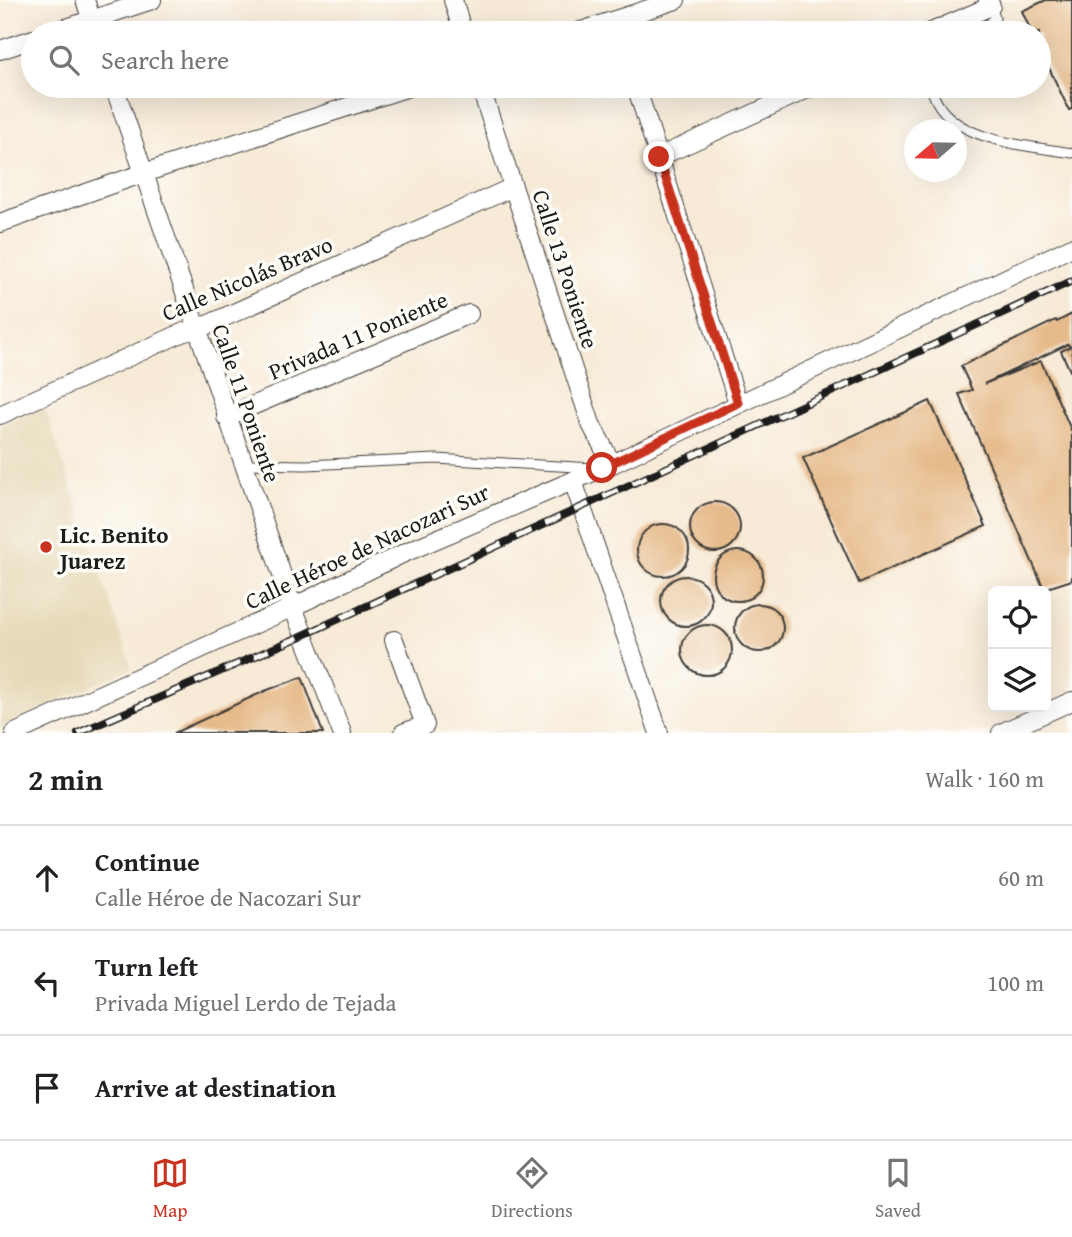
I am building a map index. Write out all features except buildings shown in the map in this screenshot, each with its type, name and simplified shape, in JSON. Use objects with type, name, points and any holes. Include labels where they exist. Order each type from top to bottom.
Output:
[{"type":"street","points":[[85,0],[92,21]]},
{"type":"street","points":[[107,21],[152,0]]},
{"type":"street","points":[[453,0],[459,21]]},
{"type":"street","points":[[630,21],[676,0]]},
{"type":"street","points":[[953,21],[990,3]]},
{"type":"street","points":[[0,50],[21,43]]},
{"type":"street","name":"Calle 11 Poniente","points":[[118,98],[226,417],[293,607],[342,733]]},
{"type":"street","points":[[0,223],[375,98]]},
{"type":"street","name":"Calle 13 Poniente","points":[[484,98],[591,425],[607,466]]},
{"type":"street","points":[[640,98],[738,403]]},
{"type":"street","points":[[659,157],[788,98]]},
{"type":"street","name":"Calle Nicolás Bravo","points":[[0,415],[513,187]]},
{"type":"street","name":"Calle Héroe de Nacozari Sur","points":[[15,733],[293,607],[404,553],[607,466],[1072,247]]},
{"type":"street","name":"Privada 11 Poniente","points":[[226,417],[469,314]]},
{"type":"street","points":[[573,481],[659,733]]},
{"type":"street","points":[[394,640],[425,725],[403,733]]},
{"type":"street","points":[[1001,733],[1072,701]]},
{"type":"lane","points":[[990,3],[995,18],[992,21]]},
{"type":"lane","points":[[934,98],[944,113],[959,125],[994,139],[1072,153]]},
{"type":"lane","points":[[243,464],[306,465],[436,459],[607,466]]},
{"type":"shaded area","name":"Lic. Benito Juarez","points":[[44,406],[132,668],[0,728],[0,426]]},
{"type":"railway","points":[[78,733],[304,635],[1072,281]]},
{"type":"place","name":"Lic. Benito Juarez","points":[[46,547]]},
{"type":"route","points":[[602,468],[738,403],[659,157]]}]
